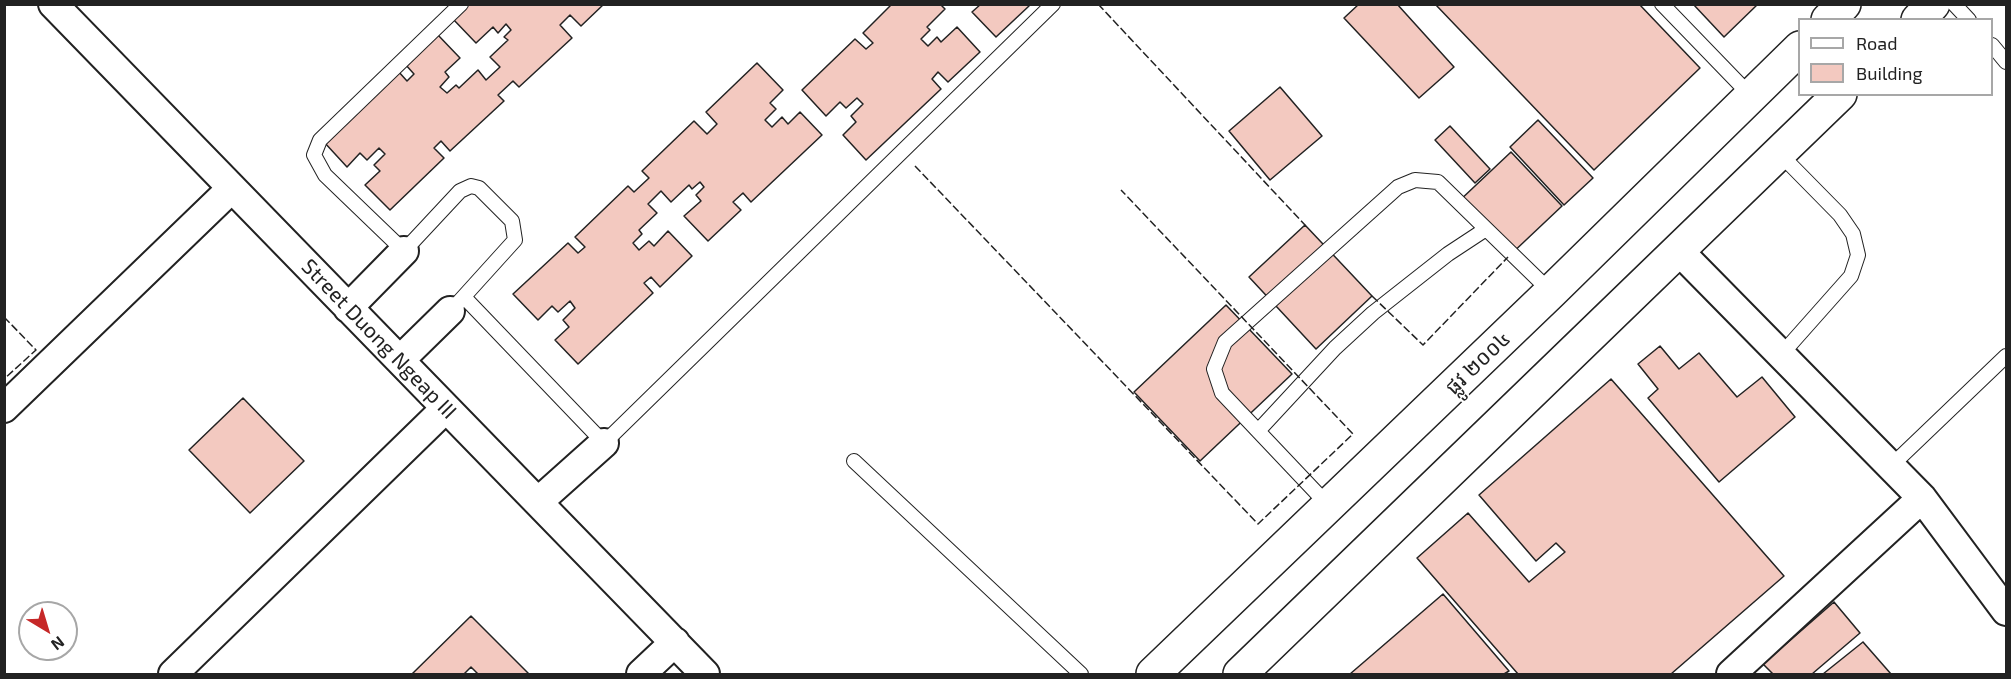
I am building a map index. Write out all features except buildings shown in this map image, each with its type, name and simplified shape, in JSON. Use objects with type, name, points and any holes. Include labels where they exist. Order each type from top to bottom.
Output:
[{"type":"main road","points":[[1830,18],[1844,4]]},
{"type":"main road","points":[[1920,18],[1933,4]]},
{"type":"main road","name":"ផ្លូវ ២០០៤","points":[[1153,675],[1551,292],[1798,50]]},
{"type":"main road","points":[[1240,675],[1838,96]]},
{"type":"street","name":"Street Duong Ngeap III","points":[[53,4],[705,675]]},
{"type":"street","points":[[4,408],[232,188]]},
{"type":"street","points":[[1678,250],[1922,498],[2007,611]]},
{"type":"street","points":[[348,308],[404,251]]},
{"type":"street","points":[[400,360],[457,304]]},
{"type":"street","points":[[172,675],[446,408]]},
{"type":"street","points":[[538,502],[604,443]]},
{"type":"street","points":[[1731,675],[1922,498]]},
{"type":"street","points":[[641,675],[675,642]]},
{"type":"lane","points":[[461,4],[320,140],[314,155],[325,175],[404,251],[460,191],[471,186],[479,188],[512,221],[515,240],[457,304],[604,443],[1053,4]]},
{"type":"lane","points":[[1662,4],[1751,96]]},
{"type":"lane","points":[[1954,4],[1967,18]]},
{"type":"lane","points":[[1993,46],[2007,62]]},
{"type":"lane","points":[[1779,153],[1840,215],[1853,234],[1858,255],[1851,276],[1780,356]]},
{"type":"lane","points":[[1329,506],[1222,393],[1214,369],[1225,342],[1398,187],[1415,180],[1438,182],[1551,292]]},
{"type":"lane","points":[[1258,431],[1335,348],[1373,313],[1448,254],[1486,229]]},
{"type":"lane","points":[[1890,467],[2007,356]]},
{"type":"lane","points":[[854,461],[1081,675]]},
{"type":"fence","points":[[1098,4],[1305,225]]},
{"type":"fence","points":[[915,166],[1258,524],[1353,434],[1121,190]]},
{"type":"fence","points":[[1372,296],[1423,345],[1508,257]]},
{"type":"fence","points":[[4,317],[36,350],[4,379]]}]
